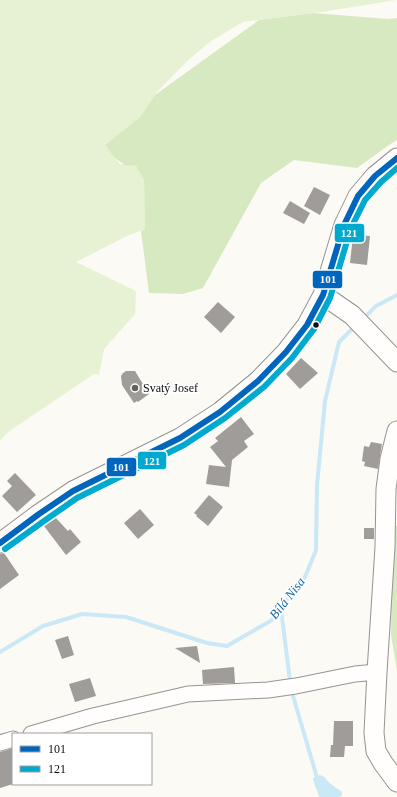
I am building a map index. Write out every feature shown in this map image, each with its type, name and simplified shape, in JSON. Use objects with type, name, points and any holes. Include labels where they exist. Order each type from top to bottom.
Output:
[{"type":"street","points":[[0,543],[39,514],[73,492],[180,438],[220,412],[258,381],[286,352],[307,325],[323,295],[344,225],[358,196],[375,176],[397,158]]},
{"type":"street","points":[[323,295],[352,315],[397,362]]},
{"type":"street","points":[[397,431],[390,459],[386,489],[385,547],[374,733],[376,751],[397,782]]},
{"type":"street","points":[[34,733],[93,716],[188,694],[268,690],[355,674],[377,672]]},
{"type":"street","points":[[0,743],[12,739]]},
{"type":"green space","points":[[0,0],[396,0],[328,11],[243,22],[211,41],[187,61],[158,91],[140,117],[105,145],[120,164],[136,166],[144,180],[145,229],[127,236],[76,262],[136,291],[135,314],[104,349],[99,375],[94,374],[8,432],[0,441]]},
{"type":"green space","points":[[313,13],[388,19],[397,18],[397,140],[357,168],[294,160],[261,183],[203,288],[183,294],[149,293],[141,231],[145,229],[144,180],[136,166],[125,165],[115,158],[105,145],[140,117],[155,95],[259,20]]},
{"type":"green space","points":[[392,526],[397,526],[397,671],[391,635]]},
{"type":"water","points":[[320,775],[342,792],[342,795],[339,797],[319,797],[313,778]]},
{"type":"building","points":[[314,187],[330,195],[320,215],[304,206]]},
{"type":"building","points":[[290,201],[310,213],[304,224],[283,213]]},
{"type":"building","points":[[353,235],[370,236],[367,265],[350,263]]},
{"type":"building","points":[[218,302],[235,317],[221,333],[204,317]]},
{"type":"building","points":[[301,358],[318,373],[300,389],[286,374]]},
{"type":"building","name":"Svatý Josef","points":[[126,371],[135,371],[149,394],[138,402],[137,401],[134,403],[122,385],[121,376]]},
{"type":"building","points":[[241,417],[254,434],[244,441],[248,447],[232,460],[229,487],[206,484],[209,465],[226,467],[210,447],[218,441],[215,438]]},
{"type":"building","points":[[371,442],[382,444],[378,469],[364,466],[365,462],[362,461],[364,446],[369,447]]},
{"type":"building","points":[[15,473],[36,495],[17,512],[2,496],[12,486],[7,481]]},
{"type":"building","points":[[209,495],[223,507],[208,526],[194,513]]},
{"type":"building","points":[[140,509],[154,525],[138,539],[124,523]]},
{"type":"building","points":[[55,517],[68,531],[70,529],[81,542],[66,555],[44,526]]},
{"type":"building","points":[[364,528],[374,528],[374,539],[364,539]]},
{"type":"building","points":[[4,553],[19,575],[0,589],[0,554]]},
{"type":"building","points":[[68,636],[74,655],[62,659],[55,640]]},
{"type":"building","points":[[197,646],[200,663],[175,648]]},
{"type":"building","points":[[234,667],[235,683],[203,684],[202,670]]},
{"type":"building","points":[[90,678],[96,696],[75,702],[69,684]]},
{"type":"building","points":[[334,721],[353,721],[353,746],[345,746],[344,757],[330,757],[331,745],[333,745]]},
{"type":"building","points":[[12,748],[12,784],[0,788],[0,752]]},
{"type":"waterway","name":"Bílá Nisa","points":[[363,319],[376,306],[397,295]]},
{"type":"waterway","name":"Bílá Nisa","points":[[0,652],[43,626],[82,614],[126,617],[207,643],[227,646],[272,620],[305,577],[316,550],[317,485],[325,401],[339,342],[355,326]]},
{"type":"waterway","points":[[281,609],[291,689],[318,781]]},
{"type":"transit line","name":"101","points":[[0,543],[73,491],[180,438],[220,412],[258,381],[286,352],[307,325],[323,295],[344,225],[358,196],[375,176],[397,158]]},
{"type":"transit line","name":"121","points":[[5,549],[77,498],[184,445],[225,418],[264,387],[292,358],[314,329],[330,298],[351,228],[365,200],[381,182],[397,168]]},
{"type":"place","name":"Svatý Josef","points":[[135,388]]}]
